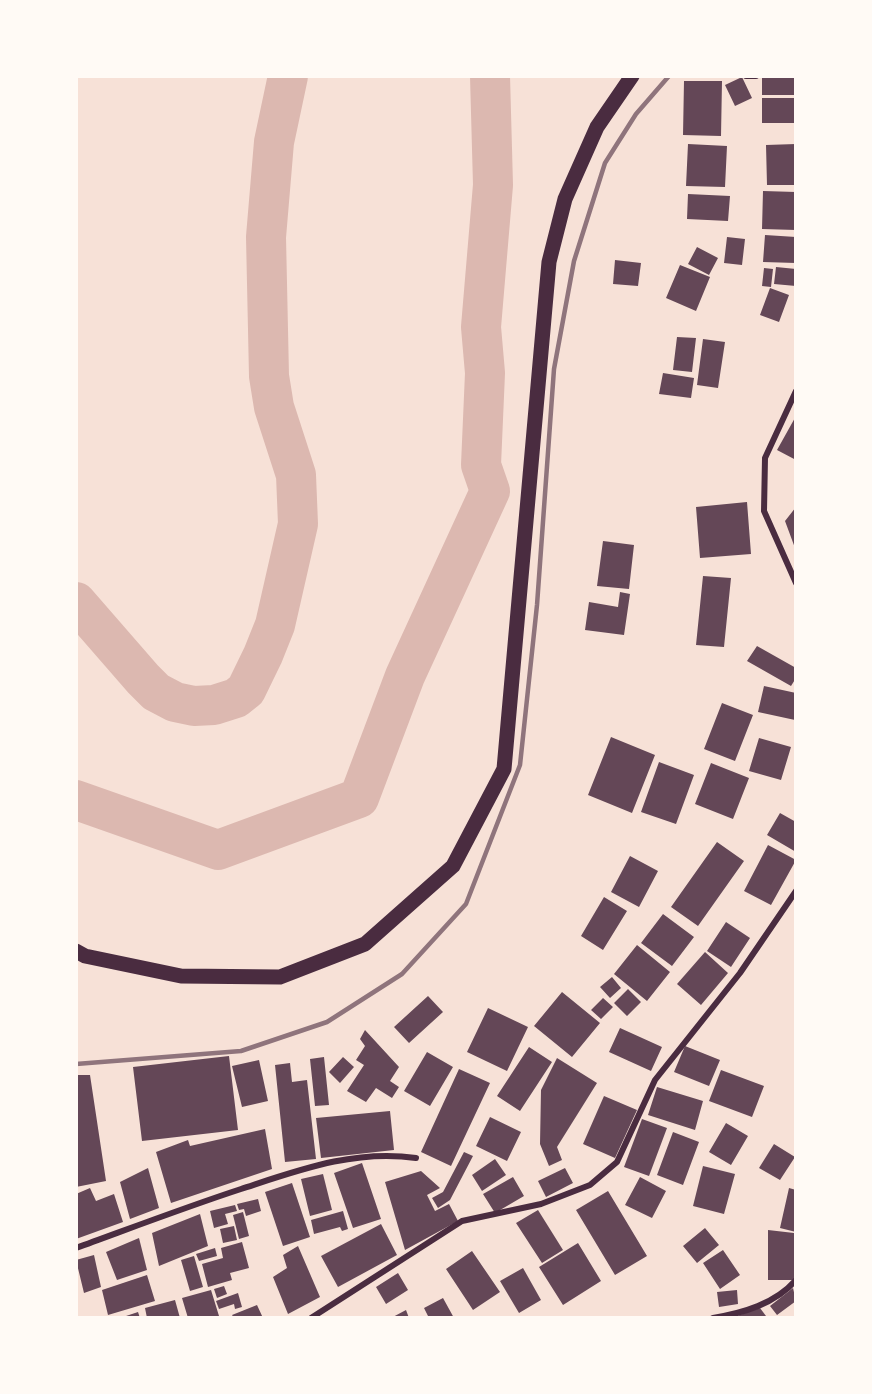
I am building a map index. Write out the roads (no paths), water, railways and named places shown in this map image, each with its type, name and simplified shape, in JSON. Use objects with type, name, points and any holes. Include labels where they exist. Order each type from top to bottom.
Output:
[{"type":"main road","points":[[76,951],[85,956],[181,976],[280,977],[365,944],[453,866],[504,769],[549,262],[565,200],[593,137],[632,76]]},
{"type":"street","points":[[746,76],[756,76]]},
{"type":"street","points":[[795,391],[765,458],[764,512],[795,584]]},
{"type":"street","points":[[311,1317],[462,1221],[541,1204],[590,1185],[617,1162],[655,1080],[740,973],[795,891]]},
{"type":"street","points":[[76,1248],[299,1170],[362,1156],[389,1154],[416,1158]]},
{"type":"street","points":[[714,1317],[734,1315],[769,1302],[795,1280]]},
{"type":"waterway","points":[[76,602],[143,679],[156,692],[175,702],[194,706],[214,705],[236,698],[246,690],[263,655],[275,625],[298,524],[296,475],[274,407],[269,376],[266,237],[274,142],[288,76]]},
{"type":"waterway","points":[[76,800],[218,850],[359,798],[405,676],[490,491],[481,465],[485,373],[481,327],[493,185],[490,76]]},
{"type":"railway","points":[[76,1064],[241,1051],[327,1022],[402,974],[466,904],[520,765],[537,605],[554,369],[574,261],[605,163],[636,114],[669,76]]}]
